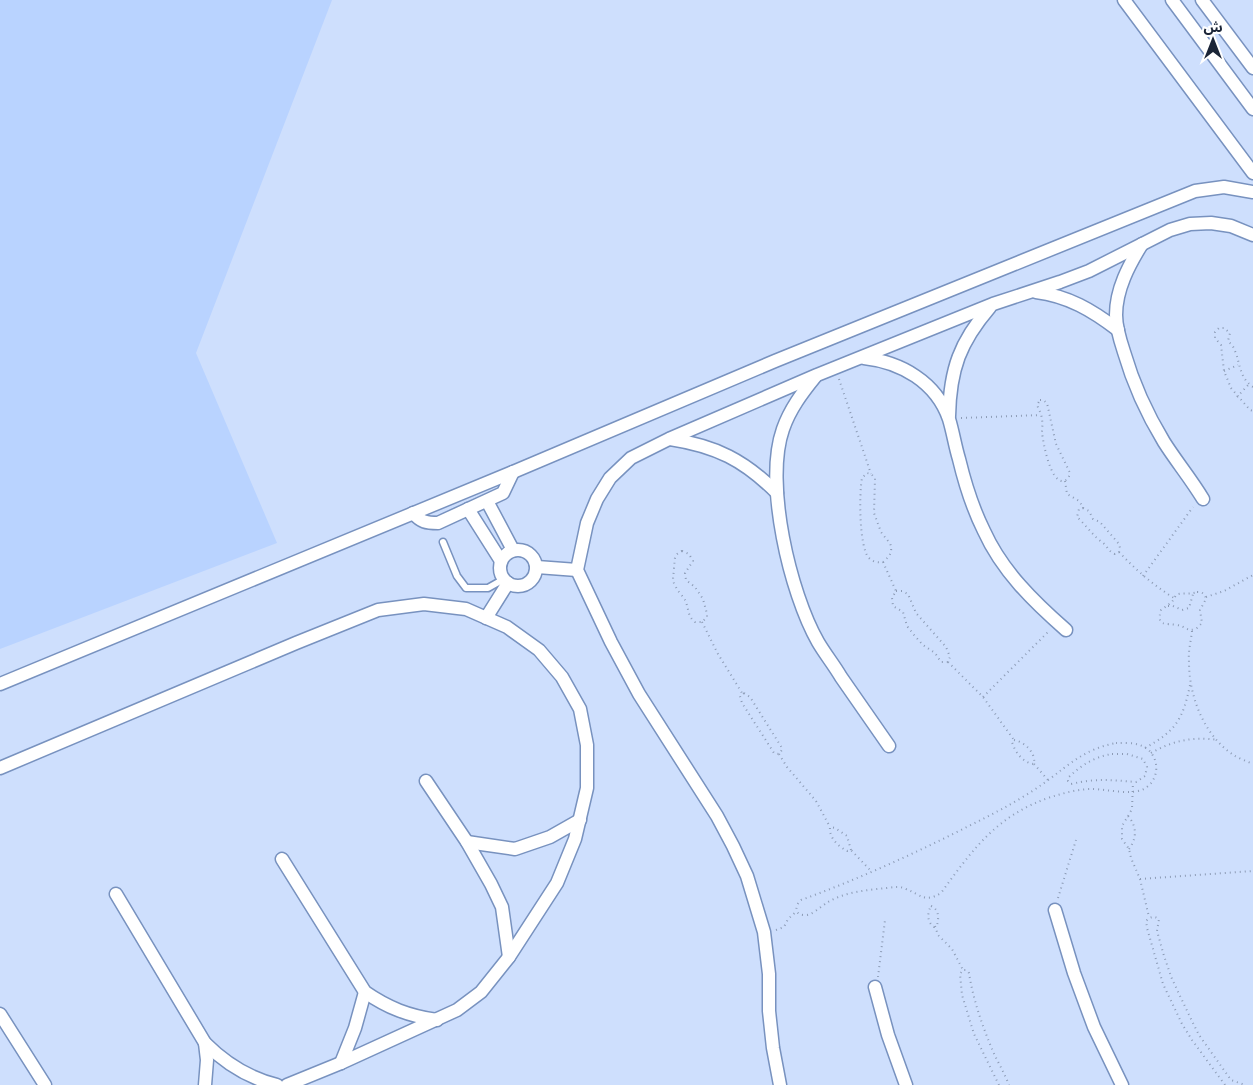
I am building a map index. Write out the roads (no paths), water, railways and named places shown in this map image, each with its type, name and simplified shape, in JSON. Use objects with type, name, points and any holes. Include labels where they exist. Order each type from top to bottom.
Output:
[{"type":"street","points":[[1124,0],[1253,173]]},
{"type":"street","points":[[1172,0],[1253,110]]},
{"type":"street","points":[[1202,0],[1253,68]]},
{"type":"street","points":[[0,684],[513,472],[775,361],[1195,191],[1224,187],[1253,192]]},
{"type":"street","points":[[780,1085],[773,1048],[769,974],[764,932],[747,876],[716,816],[639,694],[611,642],[577,570],[587,522],[597,499],[610,478],[631,458],[669,439],[817,375],[993,304],[1089,271],[1170,230],[1190,224],[1211,223],[1231,226],[1253,235]]},
{"type":"street","points":[[1144,242],[1131,262],[1122,284],[1116,314],[1118,330],[1134,380],[1149,415],[1202,498]]},
{"type":"street","points":[[1031,292],[1062,297],[1077,303],[1091,310],[1118,330]]},
{"type":"street","points":[[949,418],[950,390],[954,367],[976,323],[993,304]]},
{"type":"street","points":[[862,358],[880,360],[897,365],[928,385],[940,399],[949,418],[966,486],[984,533],[1001,561],[1020,586],[1042,610],[1062,626]]},
{"type":"street","points":[[817,375],[797,400],[783,429],[776,461],[776,493],[782,531],[790,569],[802,606],[818,642],[888,746]]},
{"type":"street","points":[[669,439],[693,442],[724,453],[759,475],[776,493]]},
{"type":"street","points":[[413,513],[421,521],[438,523],[503,493],[513,472]]},
{"type":"street","points":[[487,501],[513,550]]},
{"type":"street","points":[[468,509],[501,561]]},
{"type":"street","points":[[513,550],[529,553],[537,567],[535,575],[524,585],[515,586],[506,581],[500,569],[501,561],[506,554],[513,550]]},
{"type":"street","points":[[537,567],[577,570]]},
{"type":"street","points":[[486,618],[506,581]]},
{"type":"street","points":[[0,768],[378,610],[424,604],[466,609],[507,627],[539,650],[562,677],[580,708],[587,745],[587,788],[575,839],[557,883],[509,957],[481,992],[457,1010],[341,1063],[287,1085]]},
{"type":"street","points":[[426,782],[467,842],[491,884],[502,908],[509,957]]},
{"type":"street","points":[[467,842],[515,849],[550,837],[580,820]]},
{"type":"street","points":[[282,859],[365,992],[399,1012],[437,1020]]},
{"type":"street","points":[[116,894],[205,1043],[221,1059],[240,1072],[261,1081],[277,1085]]},
{"type":"street","points":[[1055,911],[1074,973],[1094,1027],[1122,1085]]},
{"type":"street","points":[[875,989],[888,1035],[906,1085]]},
{"type":"street","points":[[341,1063],[355,1028],[365,992]]},
{"type":"street","points":[[0,1014],[45,1085]]},
{"type":"street","points":[[205,1043],[207,1060],[205,1085]]},
{"type":"lane","points":[[443,542],[457,576],[466,588],[488,588],[506,581]]}]
